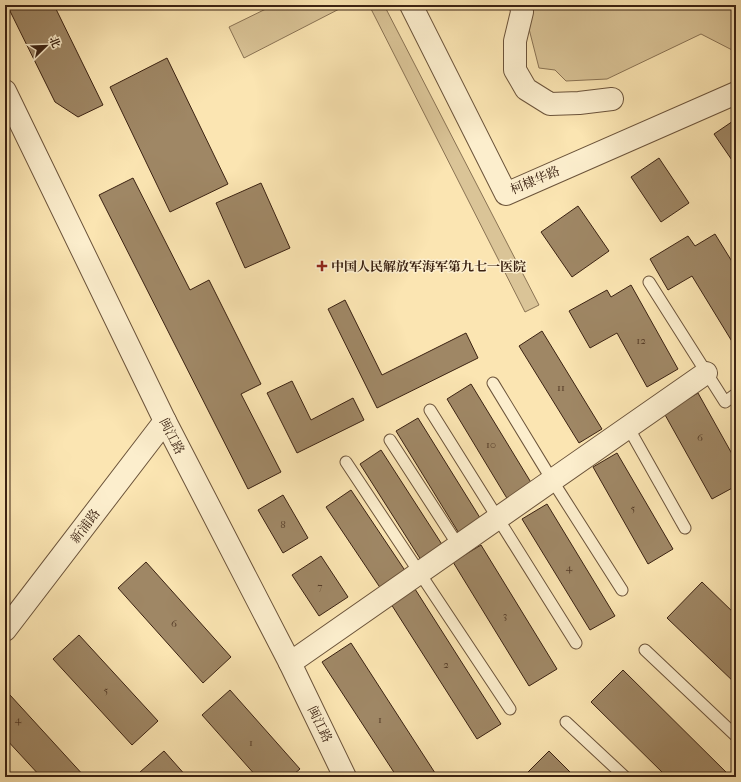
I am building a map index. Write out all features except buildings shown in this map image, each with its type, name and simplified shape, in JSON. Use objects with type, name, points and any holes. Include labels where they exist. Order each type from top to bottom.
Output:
[{"type":"street","name":"柯棣华路","points":[[411,5],[506,194],[736,93]]},
{"type":"street","points":[[521,5],[522,12],[514,41],[515,70],[526,89],[550,104],[579,103],[612,99]]},
{"type":"street","name":"闽江路","points":[[5,91],[165,421],[290,663],[345,777]]},
{"type":"street","points":[[290,663],[706,373]]},
{"type":"street","name":"新浦路","points":[[5,630],[165,421]]},
{"type":"lane","points":[[649,282],[725,402],[736,394]]},
{"type":"lane","points":[[493,383],[552,480],[622,590]]},
{"type":"lane","points":[[430,410],[576,642]]},
{"type":"lane","points":[[628,427],[685,528]]},
{"type":"lane","points":[[390,440],[458,545]]},
{"type":"lane","points":[[346,462],[510,710]]},
{"type":"lane","points":[[646,650],[736,736]]},
{"type":"lane","points":[[566,722],[625,777]]},
{"type":"shaded area","points":[[274,5],[347,5],[244,58],[229,27]]},
{"type":"shaded area","points":[[369,5],[384,5],[539,305],[525,312]]},
{"type":"shaded area","points":[[527,5],[736,5],[736,52],[701,34],[607,79],[566,81],[555,70],[539,68],[527,21]]},
{"type":"place","name":"中国人民解放军海军第九七一医院","points":[[322,266]]}]
